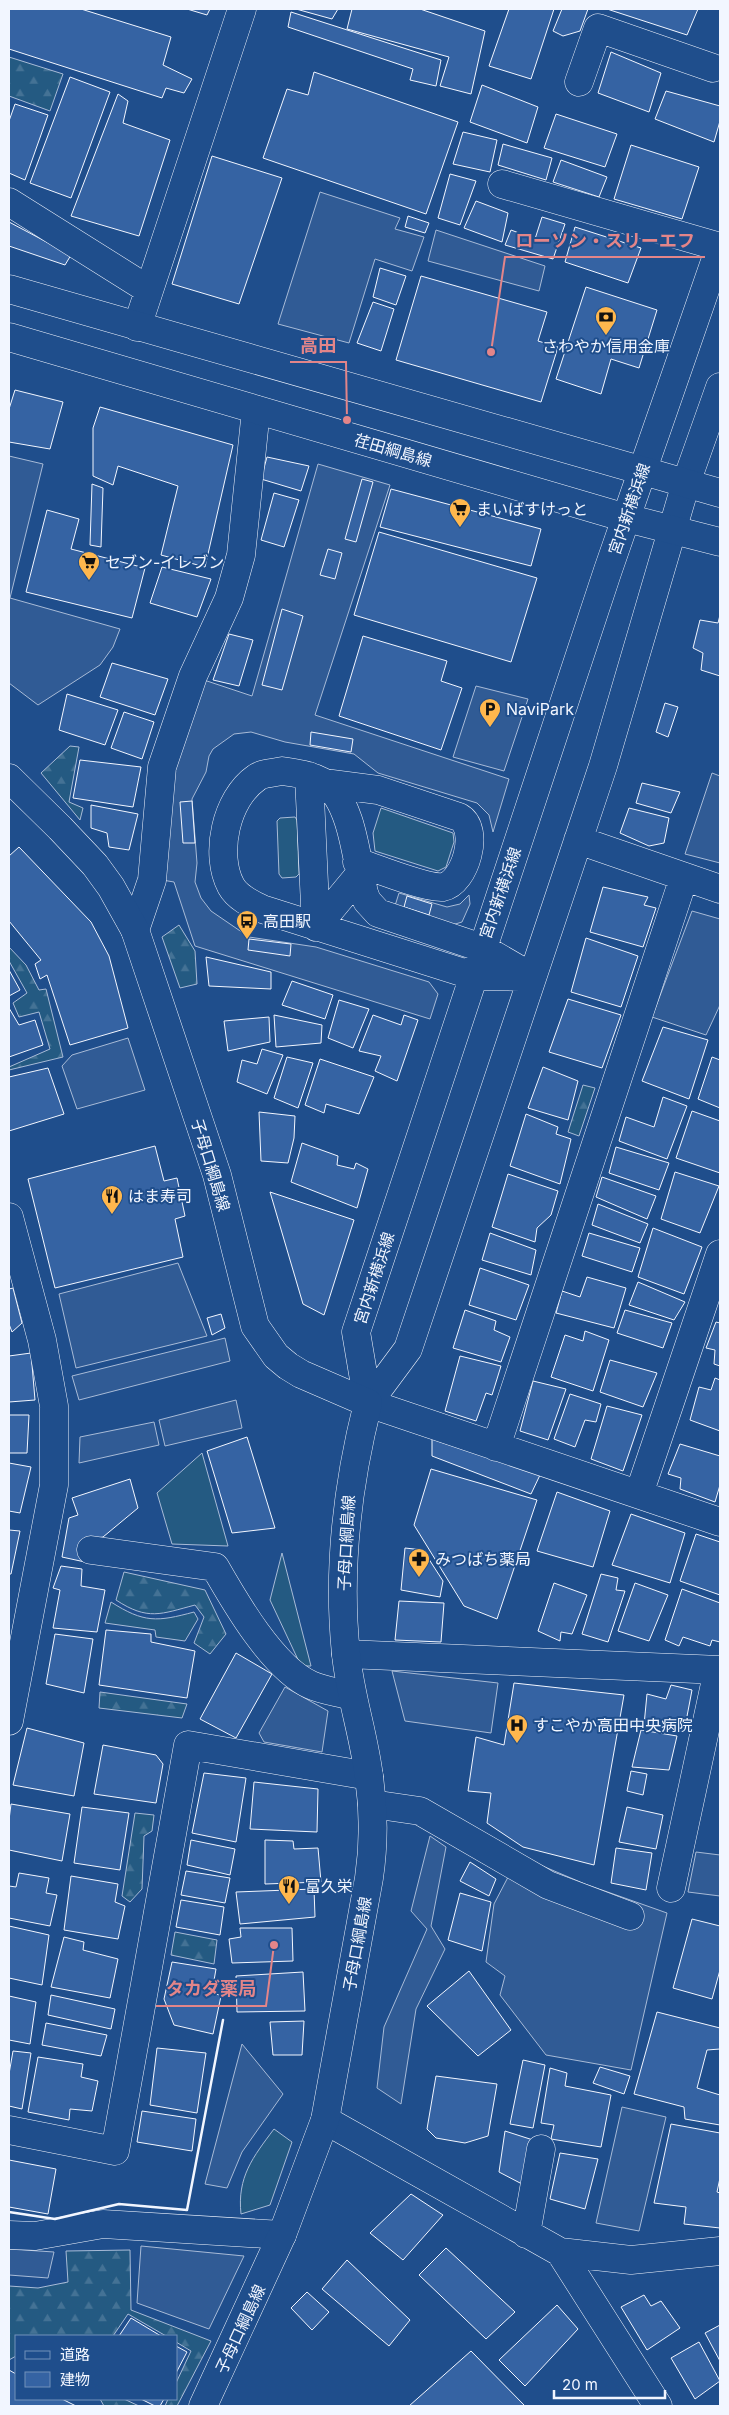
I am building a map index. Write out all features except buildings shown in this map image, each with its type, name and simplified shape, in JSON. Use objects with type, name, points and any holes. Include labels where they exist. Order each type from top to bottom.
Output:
[{"type":"street","points":[[137,327],[242,9]]},
{"type":"street","points":[[580,82],[598,28],[718,63]]},
{"type":"street","points":[[502,184],[720,247]]},
{"type":"street","points":[[9,202],[149,290]]},
{"type":"street","name":"宮内新横浜線","points":[[368,1403],[356,1332],[642,470],[720,247]]},
{"type":"street","points":[[9,289],[720,493]]},
{"type":"street","name":"荏田綱島線","points":[[9,337],[626,518],[720,542]]},
{"type":"street","points":[[720,387],[686,483],[604,766],[408,1349],[368,1403],[720,1522]]},
{"type":"street","points":[[135,930],[152,880],[162,767],[193,676],[229,598],[240,555],[256,410]]},
{"type":"street","points":[[358,868],[434,887],[449,885],[459,876],[470,843],[469,828],[465,821],[459,817],[378,790],[282,771],[257,776],[238,794],[227,818],[224,853],[225,870],[232,888],[246,901],[262,909],[316,927],[474,976],[532,977]]},
{"type":"street","name":"子母口綱島線","points":[[9,778],[95,865],[111,887],[135,930],[217,1175],[255,1326],[276,1356],[288,1366],[368,1403],[356,1448],[343,1544],[346,1654],[352,1696],[369,1776],[372,1804],[373,1851],[369,1878],[325,2120],[282,2235],[203,2406]]},
{"type":"street","points":[[317,779],[337,795],[345,810],[367,901],[384,917],[482,948],[532,977]]},
{"type":"street","points":[[316,927],[317,779]]},
{"type":"street","points":[[578,840],[720,889]]},
{"type":"street","points":[[316,927],[358,868]]},
{"type":"street","points":[[496,1447],[684,877]]},
{"type":"street","points":[[9,1217],[42,1340],[54,1406],[54,1485],[10,1713]]},
{"type":"street","points":[[639,1494],[720,1254]]},
{"type":"street","points":[[91,1550],[215,1567],[237,1607],[265,1644],[294,1673],[312,1685],[352,1696]]},
{"type":"street","points":[[346,1654],[719,1670],[671,1888]]},
{"type":"street","points":[[9,2130],[115,2151],[188,1745],[369,1776]]},
{"type":"street","points":[[372,1804],[420,1811],[548,1884],[630,1916]]},
{"type":"street","points":[[325,2120],[560,2252],[631,2260],[720,2251]]},
{"type":"street","points":[[526,2234],[541,2149]]},
{"type":"street","points":[[9,2235],[35,2236],[104,2224],[282,2235]]},
{"type":"street","points":[[560,2252],[658,2406]]},
{"type":"green space","points":[[9,57],[63,74],[50,111],[9,96]]},
{"type":"green space","points":[[70,746],[79,747],[69,802],[83,808],[80,820],[41,773]]},
{"type":"green space","points":[[381,808],[453,833],[454,842],[446,867],[438,871],[375,851],[373,833]]},
{"type":"green space","points":[[295,817],[297,820],[299,874],[296,877],[282,878],[279,874],[277,821],[280,818]]},
{"type":"green space","points":[[179,925],[195,951],[197,984],[180,988],[162,937]]},
{"type":"green space","points":[[9,947],[26,965],[39,990],[46,989],[63,1057],[9,1070],[9,1067],[50,1049],[39,1012],[19,1017],[13,1003],[27,993],[9,961]]},
{"type":"green space","points":[[583,1085],[595,1088],[579,1136],[568,1132]]},
{"type":"green space","points":[[202,1453],[228,1546],[172,1544],[157,1493]]},
{"type":"green space","points":[[282,1553],[311,1666],[301,1666],[270,1600]]},
{"type":"green space","points":[[124,1572],[205,1590],[226,1634],[210,1654],[194,1643],[204,1617],[195,1605],[155,1614],[127,1607],[116,1600]]},
{"type":"green space","points":[[111,1602],[133,1614],[151,1619],[170,1618],[194,1612],[198,1619],[185,1641],[156,1637],[155,1630],[105,1623]]},
{"type":"green space","points":[[100,1692],[187,1704],[182,1718],[99,1708]]},
{"type":"green space","points":[[135,1813],[154,1815],[152,1831],[144,1836],[142,1889],[130,1902],[122,1896]]},
{"type":"green space","points":[[175,1932],[217,1940],[214,1964],[171,1955]]},
{"type":"green space","points":[[274,2129],[292,2142],[270,2205],[241,2214],[240,2201],[244,2178],[253,2158]]},
{"type":"green space","points":[[130,2250],[131,2310],[211,2341],[177,2406],[165,2406],[168,2400],[178,2400],[178,2379],[191,2351],[178,2343],[178,2335],[164,2335],[128,2314],[114,2335],[15,2335],[15,2357],[9,2360],[9,2286],[38,2288],[68,2282],[66,2251]]},
{"type":"green space","points":[[101,2400],[126,2400],[139,2406],[104,2406]]},
{"type":"shaded area","points":[[320,192],[400,218],[395,229],[424,237],[412,271],[375,259],[349,343],[278,324]]},
{"type":"shaded area","points":[[436,230],[545,266],[539,291],[428,261]]},
{"type":"shaded area","points":[[9,456],[43,464],[10,598],[120,629],[113,647],[100,665],[38,705],[9,683]]},
{"type":"shaded area","points":[[318,464],[390,485],[315,715],[509,779],[493,832],[489,815],[477,803],[378,773],[354,754],[285,742],[251,732],[234,734],[213,749],[209,756],[206,772],[192,799],[197,863],[195,882],[201,898],[211,911],[249,937],[316,947],[429,982],[438,994],[430,1019],[195,946],[174,882],[162,880],[173,769],[201,679],[252,696]]},
{"type":"shaded area","name":"NaviPark","points":[[476,686],[528,699],[504,771],[453,757]]},
{"type":"shaded area","points":[[712,773],[720,776],[720,863],[685,854]]},
{"type":"shaded area","points":[[399,893],[447,907],[460,904],[469,895],[470,904],[462,922],[452,925],[394,909]]},
{"type":"shaded area","points":[[692,911],[720,919],[720,1005],[706,1035],[652,1017]]},
{"type":"shaded area","points":[[128,1038],[145,1090],[77,1109],[62,1066],[72,1055]]},
{"type":"shaded area","points":[[178,1263],[207,1336],[76,1368],[59,1294]]},
{"type":"shaded area","points":[[225,1338],[230,1361],[79,1400],[72,1376]]},
{"type":"shaded area","points":[[236,1400],[242,1428],[165,1446],[159,1420]]},
{"type":"shaded area","points":[[154,1422],[159,1445],[79,1463],[80,1437]]},
{"type":"shaded area","points":[[392,1671],[498,1683],[491,1733],[405,1721]]},
{"type":"shaded area","points":[[285,1687],[328,1711],[322,1752],[264,1742],[259,1733]]},
{"type":"shaded area","points":[[430,1836],[446,1847],[431,1926],[445,1949],[416,2009],[401,2104],[377,2088],[384,2027],[427,1929],[411,1911]]},
{"type":"shaded area","points":[[696,1852],[720,1855],[720,1896],[688,1892]]},
{"type":"shaded area","points":[[519,1856],[585,1884],[667,1913],[631,2070],[546,2055],[500,1995],[505,1976],[486,1962],[494,1904]]},
{"type":"shaded area","points":[[242,2044],[283,2094],[242,2152],[227,2188],[205,2184]]},
{"type":"shaded area","points":[[622,2107],[666,2117],[639,2231],[596,2223]]},
{"type":"shaded area","points":[[141,2246],[244,2256],[209,2329],[137,2303]]},
{"type":"shaded area","points":[[9,2249],[54,2252],[48,2278],[9,2275]]},
{"type":"wall","points":[[9,2212],[55,2219],[119,2204],[187,2210],[223,2020]]},
{"type":"place","name":"さわやか信用金庫","points":[[606,336]]},
{"type":"place","name":"ローソン・スリーエフ","points":[[491,352]]},
{"type":"place","name":"高田","points":[[347,420]]},
{"type":"place","name":"まいばすけっと","points":[[460,528]]},
{"type":"place","name":"セブン-イレブン","points":[[89,581]]},
{"type":"place","name":"NaviPark","points":[[490,728]]},
{"type":"place","name":"高田駅","points":[[247,940]]},
{"type":"place","name":"はま寿司","points":[[112,1215]]},
{"type":"place","name":"みつばち薬局","points":[[419,1578]]},
{"type":"place","name":"すこやか高田中央病院","points":[[517,1744]]},
{"type":"place","name":"富久栄","points":[[289,1905]]},
{"type":"place","name":"タカダ薬局","points":[[274,1945]]}]
